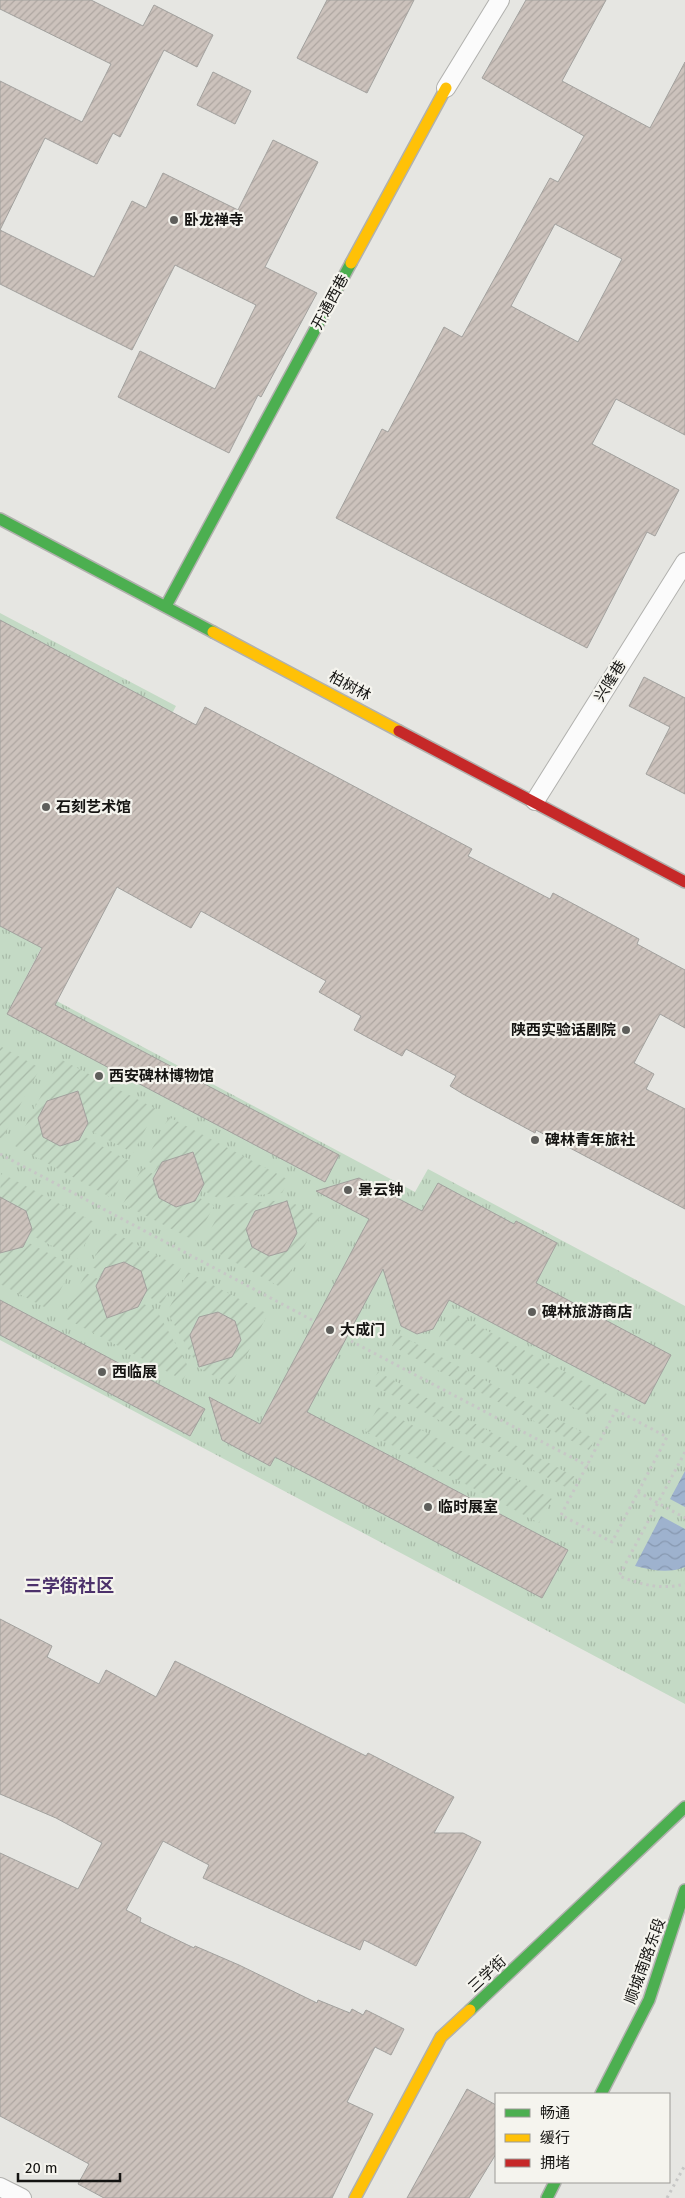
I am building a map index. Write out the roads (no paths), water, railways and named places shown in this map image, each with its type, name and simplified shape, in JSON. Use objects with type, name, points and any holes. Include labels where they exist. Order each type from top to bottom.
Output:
[{"type":"street","name":"开通西巷","points":[[166,606],[446,88]]},
{"type":"street","name":"柏树林","points":[[0,519],[685,882]]},
{"type":"street","name":"三学街","points":[[355,2198],[442,2036],[685,1807]]},
{"type":"street","name":"顺城南路东段","points":[[601,2093],[649,2000],[685,1890]]},
{"type":"street","points":[[547,2198],[554,2183]]},
{"type":"lane","name":"开通西巷","points":[[446,88],[500,0]]},
{"type":"lane","name":"兴隆巷","points":[[535,801],[685,562]]},
{"type":"lane","points":[[0,2187],[22,2198]]},
{"type":"water","points":[[685,1471],[685,1507],[670,1499]]},
{"type":"water","points":[[661,1516],[685,1529],[685,1567],[666,1571],[635,1566]]},
{"type":"place","name":"卧龙禅寺","points":[[174,220]]},
{"type":"place","name":"石刻艺术馆","points":[[46,807]]},
{"type":"place","name":"陕西实验话剧院","points":[[626,1030]]},
{"type":"place","name":"西安碑林博物馆","points":[[99,1076]]},
{"type":"place","name":"碑林青年旅社","points":[[535,1140]]},
{"type":"place","name":"景云钟","points":[[348,1190]]},
{"type":"place","name":"碑林旅游商店","points":[[532,1312]]},
{"type":"place","name":"大成门","points":[[330,1330]]},
{"type":"place","name":"西临展","points":[[102,1372]]},
{"type":"place","name":"临时展室","points":[[428,1507]]},
{"type":"district","name":"三学街社区","points":[[69,1586]]}]
